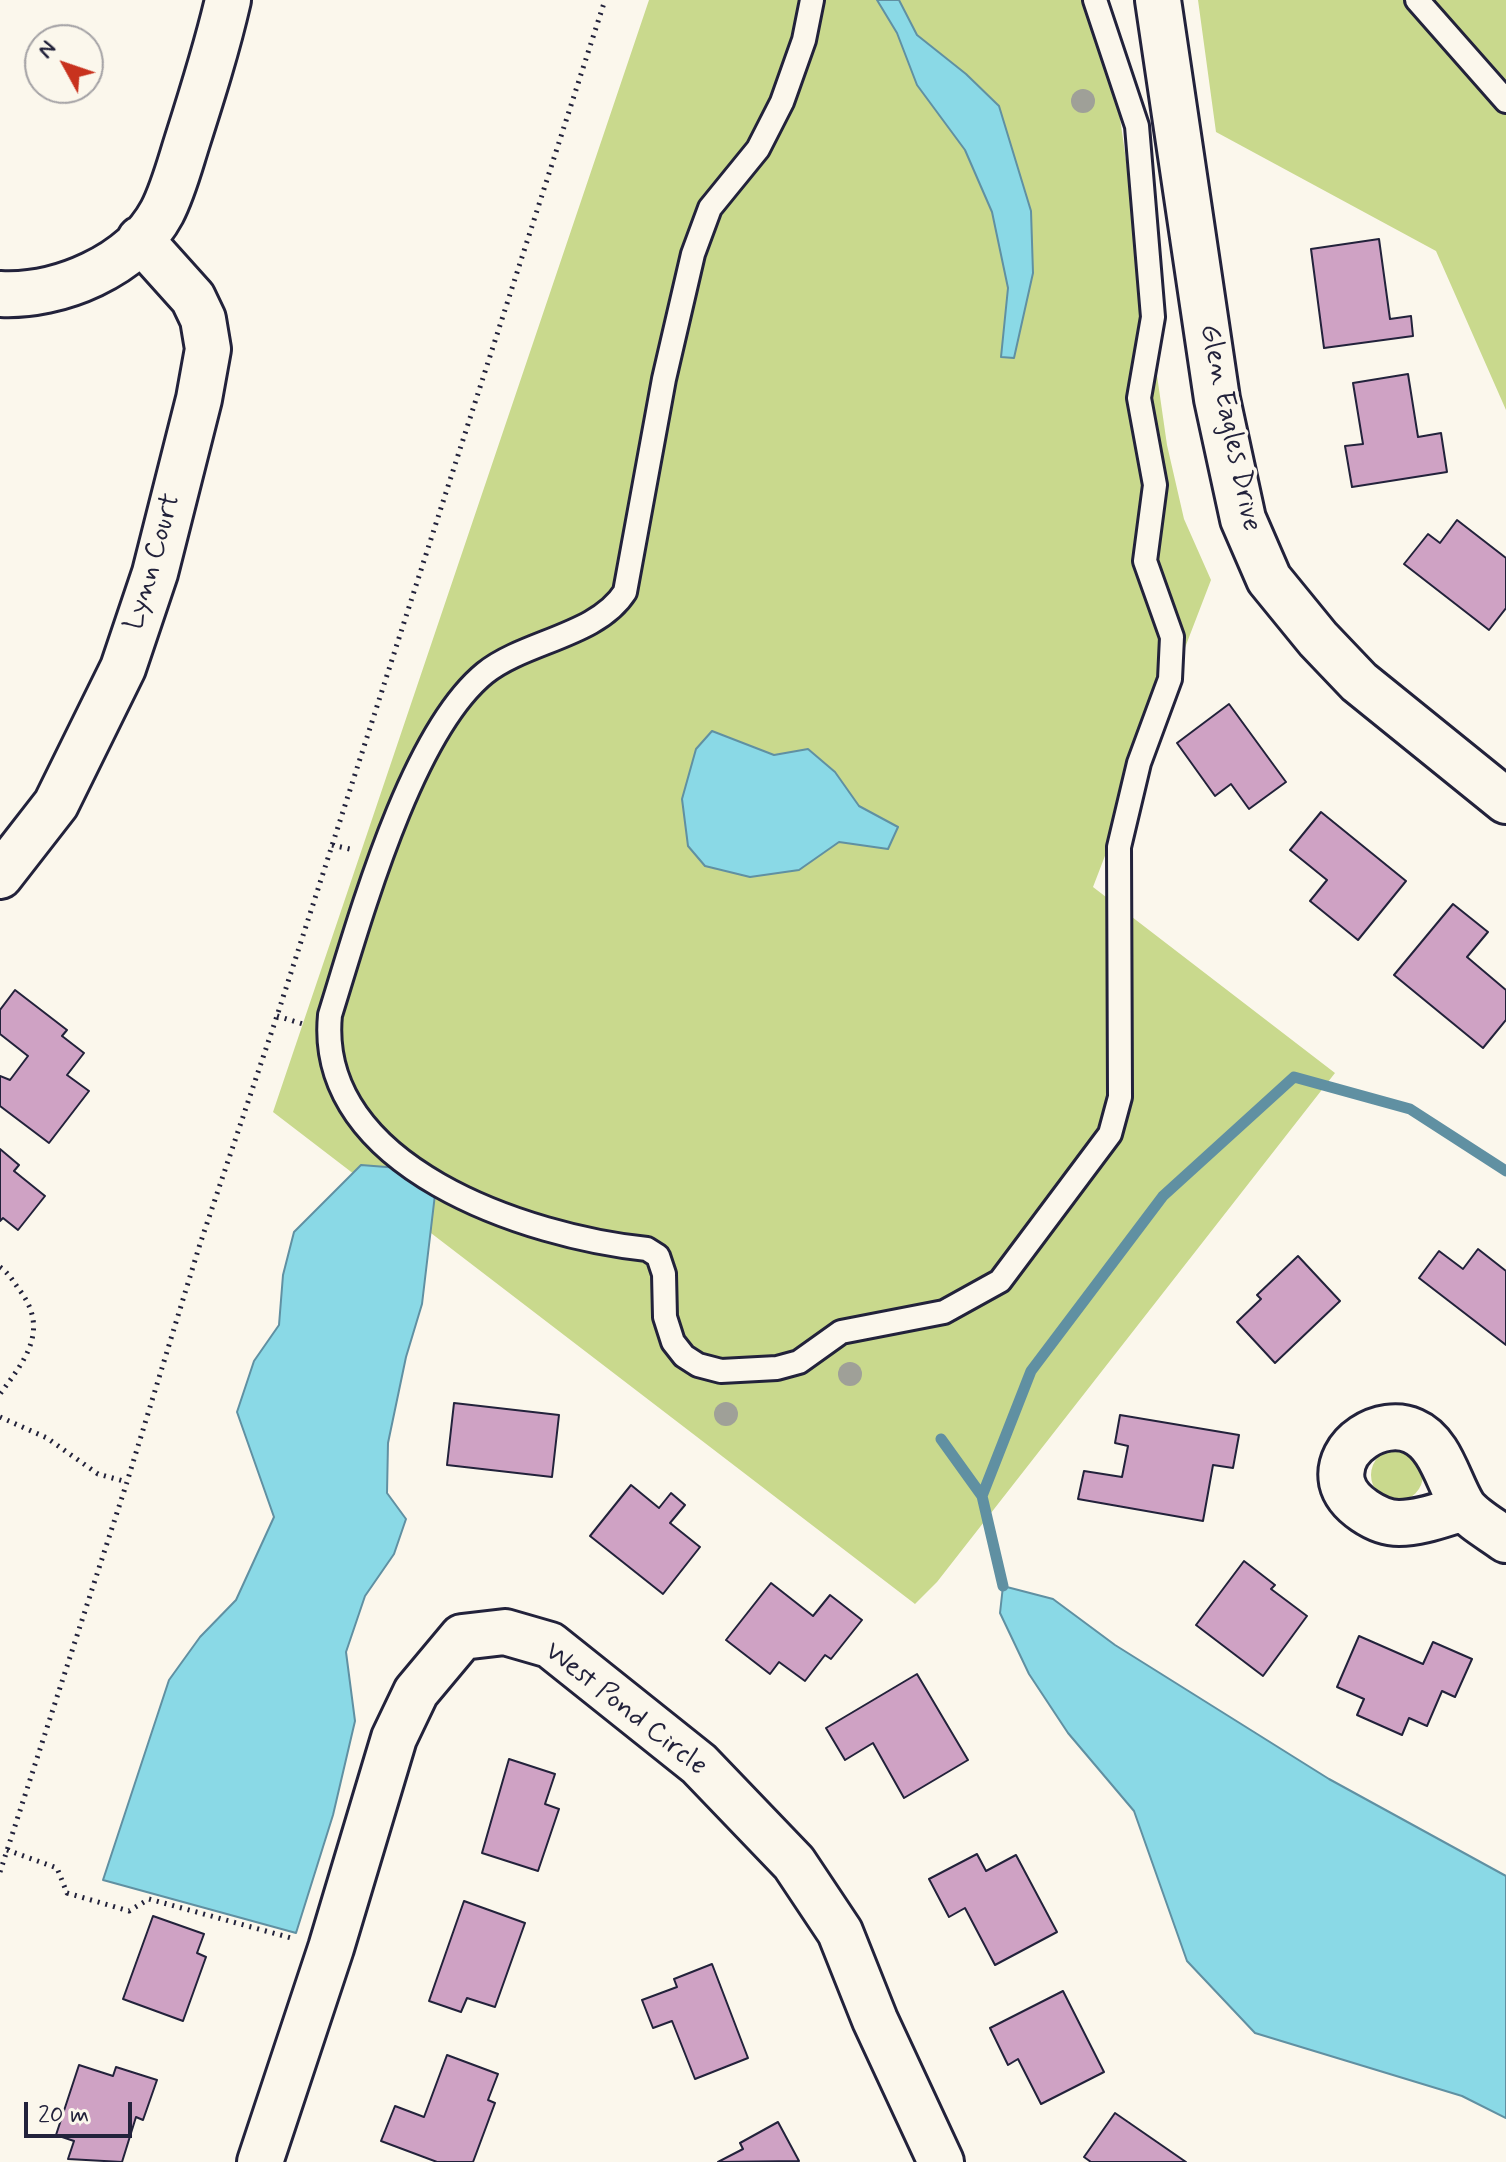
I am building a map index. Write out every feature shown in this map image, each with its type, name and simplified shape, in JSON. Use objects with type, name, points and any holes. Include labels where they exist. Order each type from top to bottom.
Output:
[{"type":"street","points":[[0,294],[23,295],[89,276],[120,259],[162,212],[217,46],[228,0]]},
{"type":"street","name":"Glen Eagles Drive","points":[[1158,0],[1217,399],[1243,519],[1269,579],[1318,639],[1359,682],[1506,801]]},
{"type":"street","name":"Lynn Court","points":[[0,876],[56,804],[123,668],[155,573],[199,399],[208,349],[203,319],[193,298],[140,239]]},
{"type":"street","points":[[1464,1508],[1506,1540]]},
{"type":"street","name":"West Pond Circle","points":[[260,2162],[331,1948],[394,1738],[416,1692],[462,1637],[505,1632],[550,1645],[699,1764],[794,1863],[840,1932],[875,2020],[941,2162]]},
{"type":"lane","points":[[812,0],[804,40],[782,102],[758,149],[710,208],[693,254],[661,393],[625,592],[615,607],[595,621],[507,658],[462,696],[422,764],[382,857],[330,1015],[333,1066],[366,1124],[391,1150],[426,1178],[497,1215],[563,1235],[647,1249],[658,1256],[664,1274],[665,1317],[673,1342],[698,1365],[721,1371],[777,1368],[799,1362],[841,1332],[944,1312],[971,1300],[1000,1281],[1110,1134],[1120,1097],[1119,847],[1139,763],[1170,679],[1172,637],[1145,561],[1155,485],[1139,398],[1153,317],[1137,126],[1095,0]]},
{"type":"lane","points":[[1417,0],[1506,101]]},
{"type":"path","points":[[0,1872],[127,1482],[200,1244],[277,1016],[605,0]]},
{"type":"path","points":[[0,1267],[34,1310],[33,1339],[22,1364],[0,1394]]},
{"type":"path","points":[[0,1417],[47,1438],[98,1474],[127,1482]]},
{"type":"path","points":[[7,1850],[57,1868],[67,1893],[79,1898],[129,1911],[149,1899],[331,1948]]},
{"type":"green space","points":[[649,0],[1103,0],[1167,445],[1184,519],[1211,580],[1093,887],[1335,1073],[937,1582],[915,1604],[273,1112]]},
{"type":"green space","points":[[1198,0],[1506,0],[1506,410],[1436,251],[1216,132]]},
{"type":"green space","points":[[1397,1449],[1416,1456],[1423,1475],[1416,1494],[1397,1501],[1378,1494],[1371,1475],[1378,1456]]},
{"type":"water","points":[[877,0],[899,0],[917,35],[966,74],[999,106],[1031,211],[1033,273],[1014,358],[1001,357],[1008,288],[992,212],[965,150],[917,85],[897,33]]},
{"type":"water","points":[[712,731],[774,755],[808,749],[835,772],[859,806],[898,827],[888,849],[839,842],[799,870],[750,877],[705,866],[688,846],[682,799],[696,749]]},
{"type":"water","points":[[361,1165],[399,1168],[436,1186],[422,1304],[406,1357],[388,1443],[387,1493],[406,1519],[394,1554],[365,1596],[346,1652],[355,1721],[333,1815],[296,1933],[103,1880],[169,1680],[200,1637],[236,1600],[274,1517],[237,1412],[254,1361],[279,1325],[283,1275],[294,1232]]},
{"type":"water","points":[[1003,1586],[1053,1599],[1115,1645],[1329,1779],[1506,1876],[1506,2118],[1462,2096],[1255,2033],[1187,1961],[1134,1811],[1068,1733],[1029,1674],[1000,1613]]},
{"type":"building","points":[[1379,239],[1390,319],[1411,316],[1413,336],[1324,348],[1311,249]]},
{"type":"building","points":[[1408,374],[1418,437],[1441,433],[1447,472],[1352,487],[1345,446],[1363,444],[1353,383]]},
{"type":"building","points":[[1457,520],[1506,558],[1506,608],[1489,630],[1404,564],[1428,534],[1440,543]]},
{"type":"building","points":[[1229,704],[1286,782],[1249,809],[1231,784],[1215,796],[1177,743]]},
{"type":"building","points":[[1321,812],[1406,881],[1358,940],[1310,901],[1327,880],[1290,850]]},
{"type":"building","points":[[1453,904],[1488,932],[1467,957],[1506,990],[1506,1020],[1483,1048],[1394,975]]},
{"type":"building","points":[[15,990],[67,1030],[62,1036],[84,1053],[67,1075],[89,1091],[49,1143],[0,1106],[0,1076],[10,1080],[28,1056],[0,1034],[0,1010]]},
{"type":"building","points":[[0,1149],[19,1165],[14,1171],[45,1196],[18,1230],[3,1218],[0,1221]]},
{"type":"building","points":[[1478,1249],[1506,1271],[1506,1345],[1419,1278],[1439,1251],[1463,1269]]},
{"type":"building","points":[[1298,1256],[1340,1301],[1275,1363],[1237,1322],[1261,1299],[1257,1295]]},
{"type":"building","points":[[454,1403],[559,1415],[552,1477],[447,1465]]},
{"type":"building","points":[[1120,1415],[1239,1435],[1233,1468],[1213,1465],[1203,1521],[1078,1499],[1084,1471],[1122,1477],[1128,1446],[1115,1443]]},
{"type":"building","points":[[631,1485],[659,1508],[671,1493],[685,1505],[670,1523],[700,1547],[663,1594],[590,1536]]},
{"type":"building","points":[[1244,1561],[1275,1585],[1271,1589],[1307,1616],[1263,1676],[1196,1625]]},
{"type":"building","points":[[771,1583],[813,1616],[830,1595],[862,1620],[831,1659],[825,1655],[805,1681],[779,1662],[770,1674],[726,1640]]},
{"type":"building","points":[[1359,1636],[1423,1664],[1433,1642],[1472,1659],[1455,1697],[1442,1691],[1427,1726],[1409,1718],[1402,1735],[1357,1715],[1364,1699],[1337,1687]]},
{"type":"building","points":[[917,1674],[968,1760],[904,1798],[873,1743],[845,1760],[826,1728]]},
{"type":"building","points":[[509,1759],[555,1774],[545,1804],[559,1809],[538,1871],[482,1853]]},
{"type":"building","points":[[977,1854],[986,1871],[1016,1855],[1057,1932],[995,1965],[965,1908],[949,1917],[929,1879]]},
{"type":"building","points":[[464,1901],[525,1923],[495,2007],[467,1998],[461,2012],[429,2001]]},
{"type":"building","points":[[153,1916],[204,1934],[197,1953],[206,1957],[183,2021],[123,1999]]},
{"type":"building","points":[[712,1964],[748,2058],[695,2079],[672,2021],[653,2028],[642,2000],[677,1987],[674,1979]]},
{"type":"building","points":[[1063,1991],[1104,2072],[1041,2104],[1018,2059],[1008,2065],[990,2028]]},
{"type":"building","points":[[447,2055],[498,2074],[488,2100],[495,2103],[473,2162],[437,2162],[381,2141],[395,2106],[424,2117]]},
{"type":"building","points":[[79,2065],[113,2076],[116,2067],[157,2080],[143,2120],[136,2117],[122,2162],[68,2159],[74,2141],[56,2135]]},
{"type":"building","points":[[1115,2113],[1186,2162],[1091,2162],[1084,2157]]},
{"type":"building","points":[[778,2122],[799,2161],[718,2162],[743,2149],[740,2143]]},
{"type":"waterway","points":[[1003,1586],[982,1496],[1031,1371],[1163,1196],[1294,1077],[1410,1109],[1506,1171]]},
{"type":"waterway","points":[[941,1439],[982,1496]]}]
